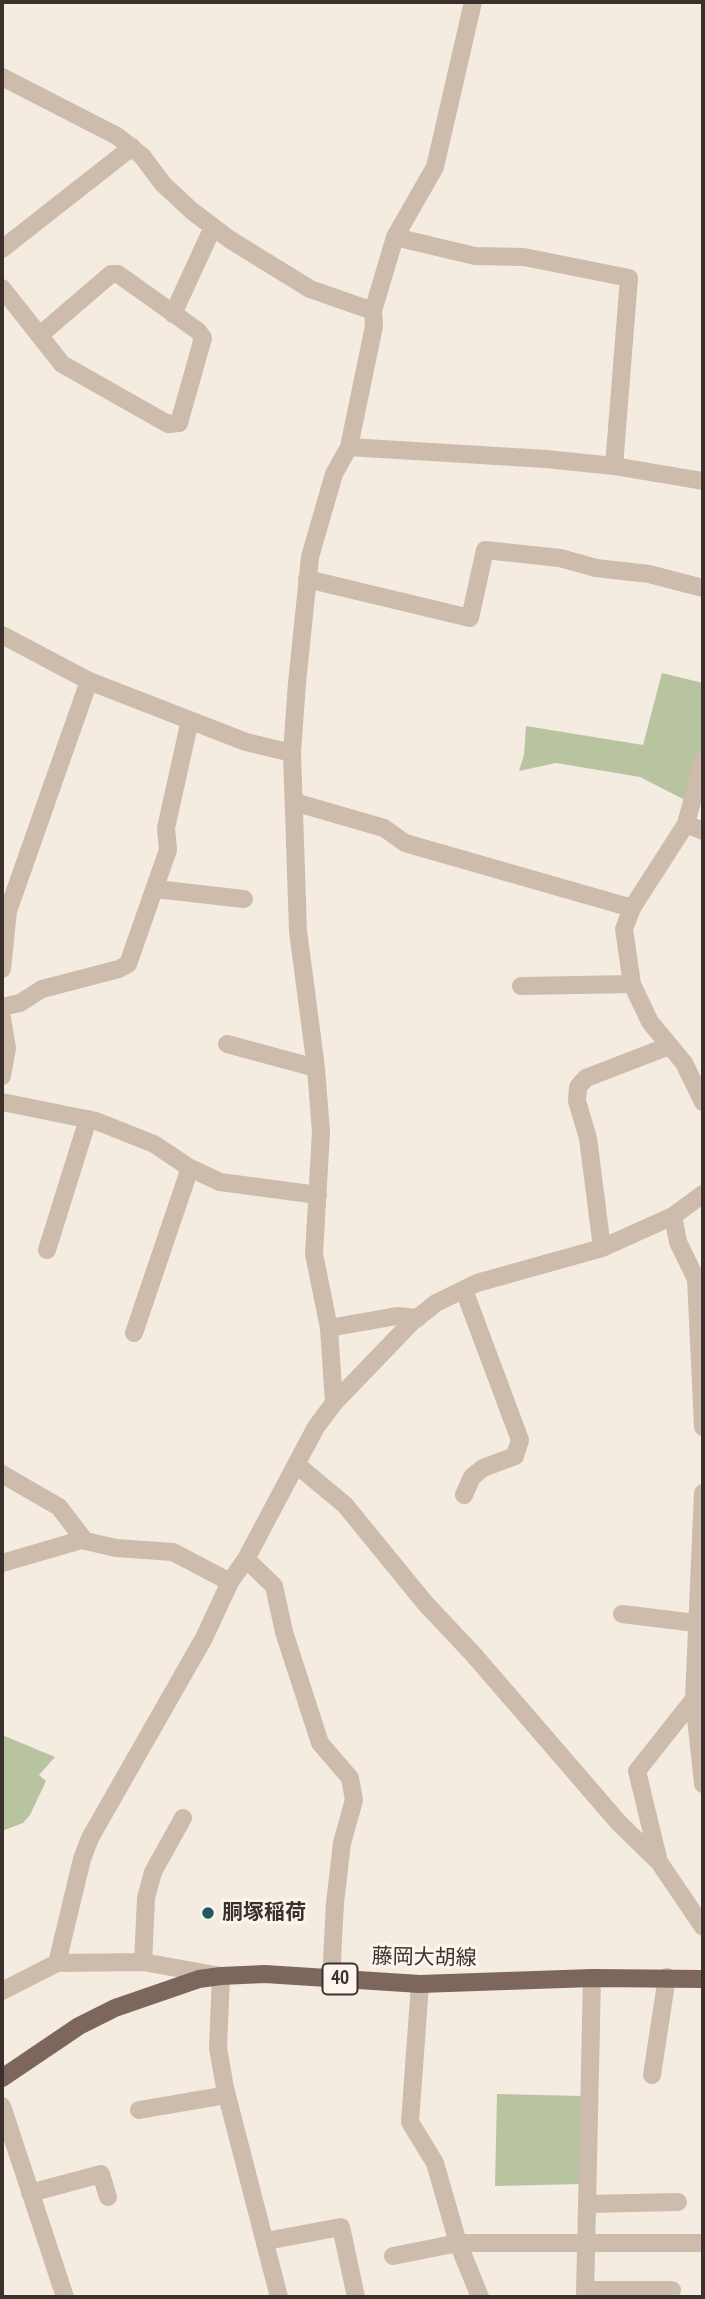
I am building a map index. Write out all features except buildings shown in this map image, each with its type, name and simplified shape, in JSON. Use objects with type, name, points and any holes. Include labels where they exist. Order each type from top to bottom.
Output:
[{"type":"main road","name":"藤岡大胡線","points":[[2,2078],[79,2026],[115,2008],[199,1979],[265,1973],[419,1984],[667,1976],[703,1979]]},
{"type":"street","points":[[334,1402],[329,1328],[314,1254],[321,1132],[316,1068],[298,931],[292,753],[307,579],[310,557],[334,474],[349,447],[374,326],[373,311],[395,237],[435,167],[473,2]]},
{"type":"street","points":[[2,77],[117,136],[132,147],[163,184],[213,227],[310,289],[373,311]]},
{"type":"street","points":[[2,249],[132,147]]},
{"type":"street","points":[[173,314],[213,227]]},
{"type":"street","points":[[395,237],[475,256],[524,257],[629,278],[614,466]]},
{"type":"street","points":[[2,288],[62,364],[167,424],[179,423],[203,338],[118,274],[111,274],[40,335]]},
{"type":"street","points":[[349,447],[614,466],[703,481]]},
{"type":"street","points":[[307,579],[470,618],[485,550],[560,558],[596,568],[649,575],[703,588]]},
{"type":"street","points":[[2,635],[89,681],[246,743],[292,753]]},
{"type":"street","points":[[2,970],[8,911],[89,681]]},
{"type":"street","points":[[2,1007],[20,1003],[42,989],[119,970],[128,964],[168,850],[168,817],[190,720]]},
{"type":"street","points":[[703,761],[686,824],[632,908],[624,929],[632,984],[650,1021],[684,1063],[703,1102]]},
{"type":"street","points":[[294,802],[384,828],[405,843],[632,908]]},
{"type":"street","points":[[686,824],[703,831]]},
{"type":"street","points":[[156,889],[244,900]]},
{"type":"street","points":[[520,986],[632,984]]},
{"type":"street","points":[[2,1018],[6,1048],[2,1076]]},
{"type":"street","points":[[227,1044],[316,1068]]},
{"type":"street","points":[[602,1248],[588,1138],[577,1101],[578,1087],[586,1077],[669,1046]]},
{"type":"street","points":[[2,1102],[88,1119],[154,1144],[190,1168],[220,1182],[318,1195]]},
{"type":"street","points":[[47,1250],[88,1119]]},
{"type":"street","points":[[134,1332],[190,1168]]},
{"type":"street","points":[[57,1963],[72,1891],[90,1838],[204,1637],[230,1582],[246,1559],[316,1427],[334,1402],[436,1303],[464,1290],[602,1248],[673,1216],[703,1194]]},
{"type":"street","points":[[673,1216],[678,1242],[696,1279],[703,1427]]},
{"type":"street","points":[[464,1290],[520,1440],[514,1456],[483,1468],[472,1477],[464,1495]]},
{"type":"street","points":[[329,1328],[397,1317],[418,1318]]},
{"type":"street","points":[[297,1465],[345,1505],[425,1603],[473,1654],[619,1823],[659,1862],[703,1927]]},
{"type":"street","points":[[2,1474],[59,1507],[85,1541]]},
{"type":"street","points":[[703,1493],[694,1699],[699,1723],[703,1784]]},
{"type":"street","points":[[2,1563],[85,1541],[116,1548],[173,1552],[230,1582]]},
{"type":"street","points":[[246,1559],[274,1586],[284,1632],[320,1743],[350,1777],[354,1800],[342,1843],[335,1903],[331,1979]]},
{"type":"street","points":[[622,1614],[698,1629]]},
{"type":"street","points":[[659,1862],[637,1771],[694,1699]]},
{"type":"street","points":[[144,1962],[146,1898],[153,1872],[183,1818]]},
{"type":"street","points":[[2,1991],[57,1963],[144,1962],[221,1976],[218,2048],[227,2095],[279,2297]]},
{"type":"street","points":[[652,2075],[667,1976]]},
{"type":"street","points":[[592,1978],[585,2294],[672,2290]]},
{"type":"street","points":[[419,1984],[410,2122],[435,2163],[458,2243],[480,2297]]},
{"type":"street","points":[[139,2110],[227,2095]]},
{"type":"street","points":[[2,2106],[65,2297]]},
{"type":"street","points":[[30,2193],[101,2174],[108,2197]]},
{"type":"street","points":[[587,2204],[678,2202]]},
{"type":"street","points":[[266,2241],[341,2227],[356,2297]]},
{"type":"street","points":[[393,2256],[458,2243],[703,2244]]},
{"type":"green space","points":[[662,673],[703,683],[703,750],[685,800],[640,777],[556,763],[519,771],[524,755],[526,726],[643,745]]},
{"type":"green space","points":[[2,1735],[55,1757],[39,1775],[46,1781],[30,1815],[23,1823],[2,1831]]},
{"type":"green space","points":[[497,2094],[583,2096],[582,2184],[495,2186]]},
{"type":"place","name":"胴塚稲荷","points":[[208,1913]]}]
